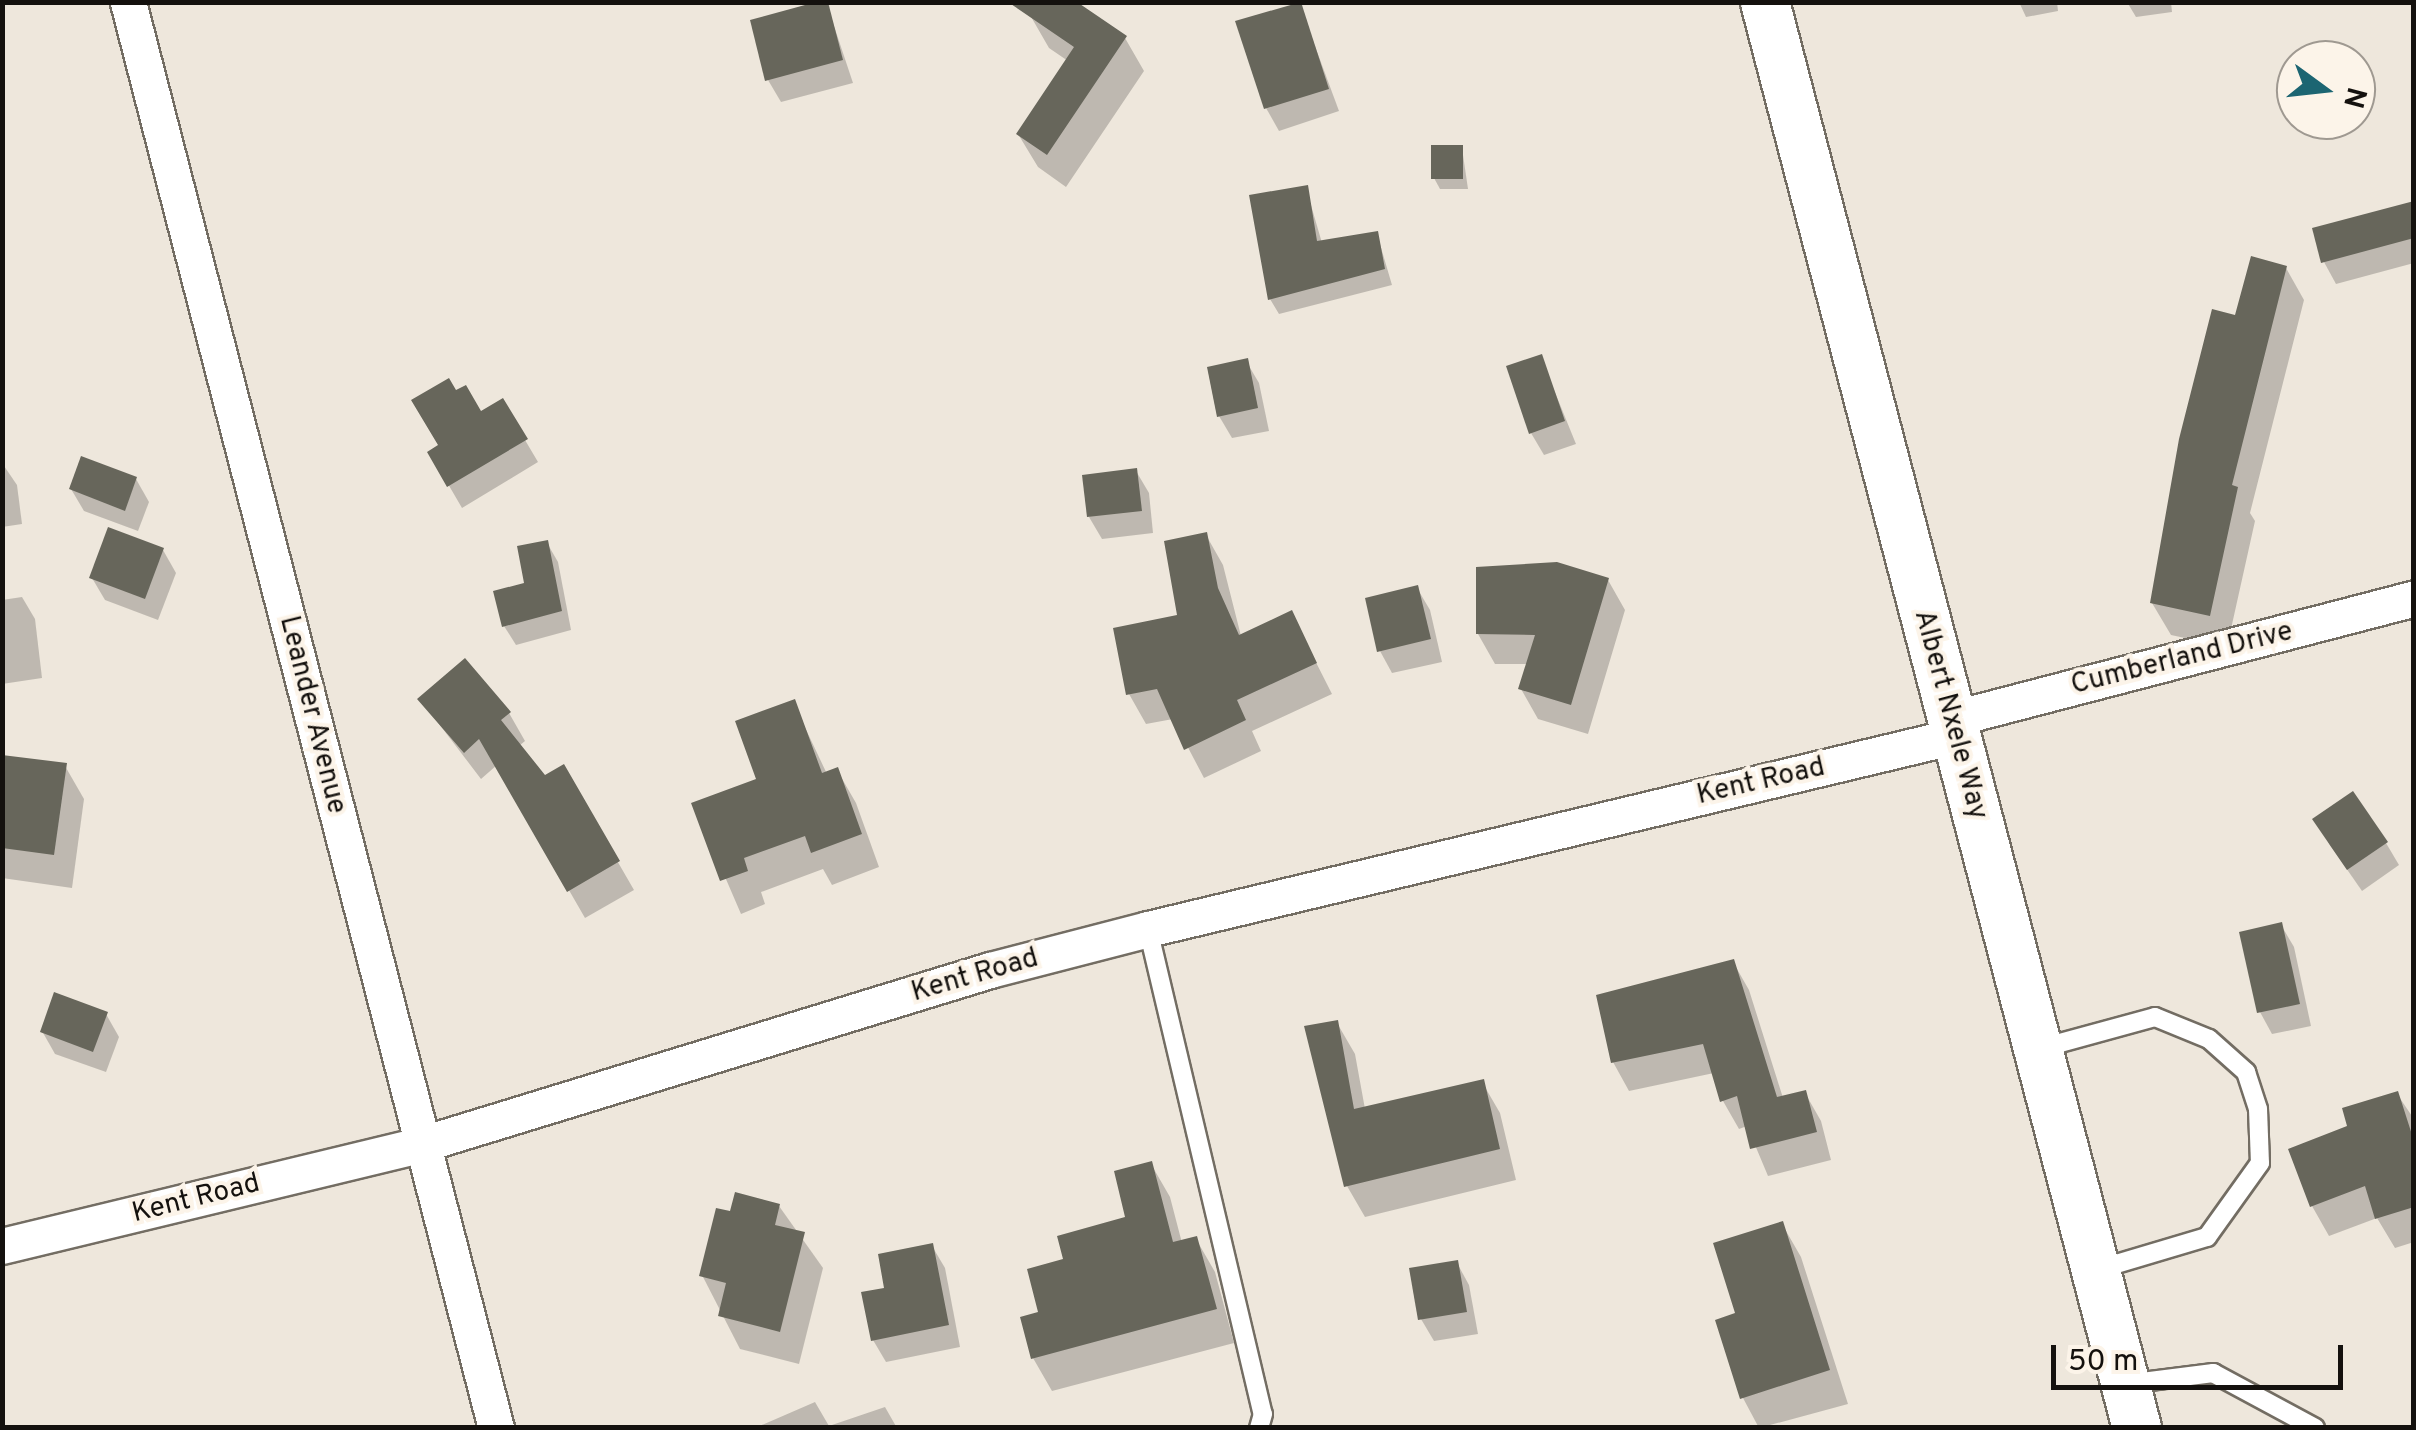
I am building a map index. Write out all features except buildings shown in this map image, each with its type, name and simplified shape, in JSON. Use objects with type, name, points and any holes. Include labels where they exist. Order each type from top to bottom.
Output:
[{"type":"main road","name":"Albert Nxele Way","points":[[1765,2],[2131,1406]]},
{"type":"street","name":"Leander Avenue","points":[[128,2],[419,1145],[496,1428]]},
{"type":"street","name":"Cumberland Drive","points":[[1953,728],[2414,598]]},
{"type":"street","name":"Kent Road","points":[[2,1246],[419,1145],[990,970],[1148,928],[1953,728]]},
{"type":"lane","points":[[1148,928],[1263,1414],[1259,1428]]},
{"type":"lane","points":[[2038,1049],[2155,1017],[2209,1038],[2246,1072],[2258,1109],[2260,1163],[2208,1236],[2096,1270]]},
{"type":"lane","points":[[2131,1406],[2213,1373],[2314,1428]]}]
